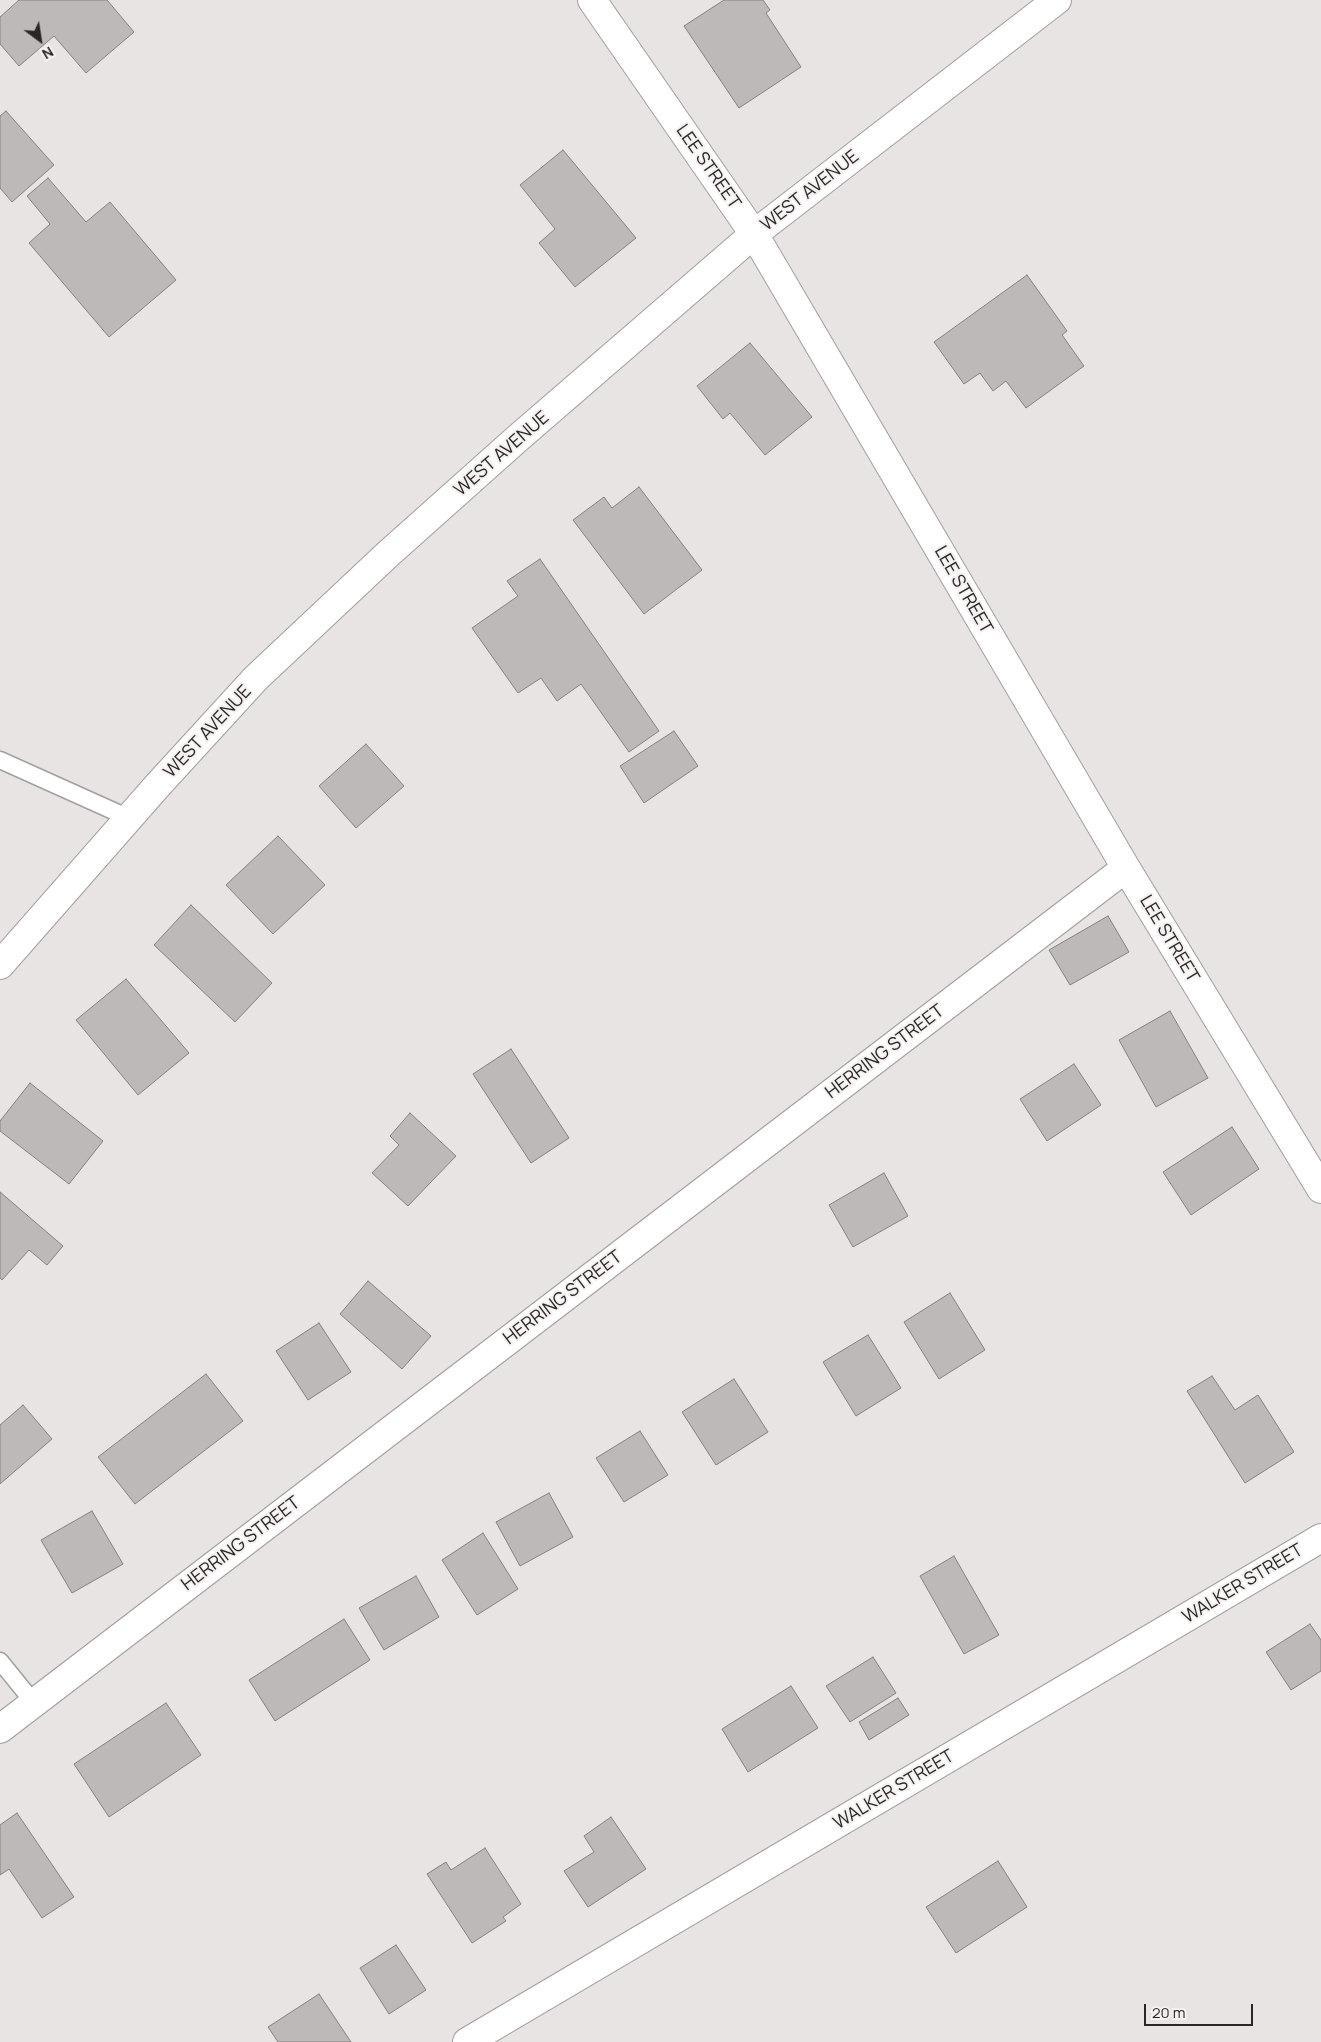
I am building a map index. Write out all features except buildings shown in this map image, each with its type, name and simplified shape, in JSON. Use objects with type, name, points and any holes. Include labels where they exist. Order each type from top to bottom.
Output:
[{"type":"street","name":"LEE STREET","points":[[592,0],[754,234],[1126,868],[1321,1189]]},
{"type":"street","name":"WEST AVENUE","points":[[0,965],[129,818],[256,678],[388,554],[518,438],[754,234],[1057,0]]},
{"type":"street","name":"HERRING STREET","points":[[0,1729],[1126,868]]},
{"type":"street","name":"WALKER STREET","points":[[467,2042],[1321,1538]]},
{"type":"lane","points":[[0,760],[129,818]]},
{"type":"lane","points":[[0,1661],[34,1703]]}]
